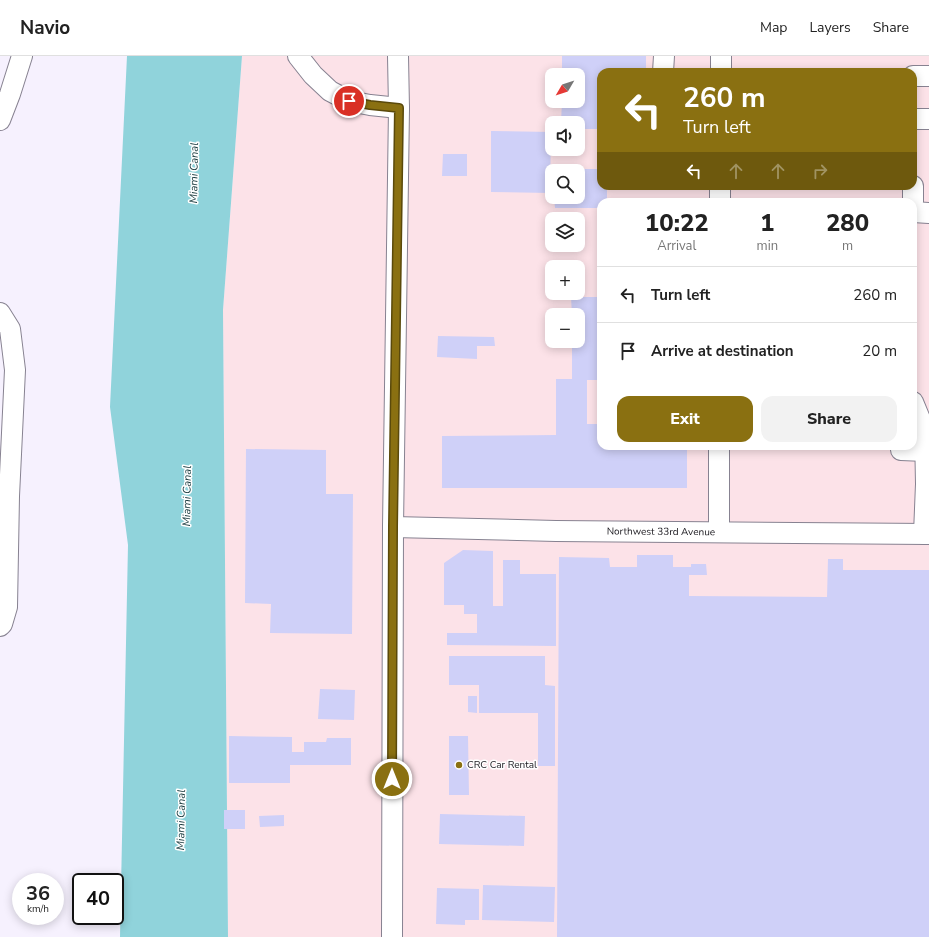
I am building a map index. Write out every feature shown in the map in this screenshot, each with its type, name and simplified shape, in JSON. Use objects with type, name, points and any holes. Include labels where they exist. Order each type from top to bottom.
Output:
[{"type":"street","points":[[0,120],[22,56]]},
{"type":"street","points":[[298,56],[313,75],[330,91],[349,101],[399,108]]},
{"type":"street","points":[[392,937],[393,527],[399,108],[398,56]]},
{"type":"street","points":[[663,68],[664,56]]},
{"type":"street","points":[[721,56],[721,68]]},
{"type":"street","points":[[917,76],[929,76]]},
{"type":"street","points":[[917,119],[929,119]]},
{"type":"street","points":[[917,183],[929,183]]},
{"type":"street","points":[[917,212],[929,213]]},
{"type":"street","points":[[0,313],[10,329],[15,370],[8,496],[7,607],[0,626]]},
{"type":"street","points":[[917,410],[927,429],[925,451],[927,534]]},
{"type":"street","points":[[719,450],[719,532]]},
{"type":"street","points":[[901,450],[925,451]]},
{"type":"street","name":"Northwest 33rd Avenue","points":[[393,527],[556,531],[927,534]]},
{"type":"shaded area","points":[[242,56],[929,56],[929,937],[228,937],[223,310]]},
{"type":"water","name":"Miami Canal","points":[[127,56],[242,56],[223,310],[228,937],[120,937],[120,925],[124,925],[124,873],[121,873],[128,545],[110,407]]},
{"type":"building","points":[[562,56],[646,56],[646,68],[597,68],[597,129],[585,129],[585,116],[561,116],[562,108],[585,108],[585,68],[562,68]]},
{"type":"building","points":[[491,131],[545,132],[545,156],[551,156],[550,164],[545,164],[545,193],[491,192]]},
{"type":"building","points":[[443,154],[467,154],[467,176],[442,176]]},
{"type":"building","points":[[585,169],[597,169],[597,190],[607,190],[607,198],[597,198],[597,208],[555,208],[555,204],[585,204]]},
{"type":"building","points":[[585,297],[597,297],[597,380],[587,380],[587,424],[597,424],[597,450],[687,450],[687,488],[442,488],[442,436],[556,435],[556,379],[572,379],[572,348],[585,348],[585,308],[572,308],[571,300],[585,300]]},
{"type":"building","points":[[438,336],[494,337],[495,346],[477,346],[477,359],[437,357]]},
{"type":"building","points":[[246,449],[326,450],[326,494],[353,494],[352,634],[270,633],[271,604],[245,603]]},
{"type":"building","points":[[463,550],[493,551],[493,606],[503,606],[503,560],[520,560],[520,574],[556,574],[556,646],[447,645],[447,633],[477,633],[477,614],[464,614],[464,605],[444,605],[444,563]]},
{"type":"building","points":[[637,555],[673,555],[673,567],[691,567],[691,564],[706,564],[707,575],[689,575],[689,596],[827,597],[828,559],[843,559],[843,570],[929,570],[929,937],[557,937],[559,557],[609,558],[610,567],[637,567]]},
{"type":"building","points":[[449,656],[545,656],[545,685],[555,686],[555,766],[538,766],[538,713],[479,713],[479,685],[449,685]]},
{"type":"building","points":[[320,689],[355,690],[354,720],[318,719]]},
{"type":"building","points":[[468,696],[477,696],[477,713],[468,712]]},
{"type":"building","points":[[229,736],[292,737],[292,752],[304,752],[304,742],[326,742],[327,738],[351,738],[351,765],[290,765],[290,783],[229,783]]},
{"type":"building","name":"CRC Car Rental","points":[[449,736],[468,736],[469,795],[449,795]]},
{"type":"building","points":[[224,810],[245,810],[245,829],[224,829]]},
{"type":"building","points":[[440,814],[525,816],[524,846],[439,844]]},
{"type":"building","points":[[284,815],[284,826],[260,827],[259,816]]},
{"type":"building","points":[[483,885],[555,887],[554,922],[482,920]]},
{"type":"building","points":[[437,888],[479,889],[479,920],[465,920],[465,925],[436,924]]},
{"type":"place","name":"CRC Car Rental","points":[[459,765]]},
{"type":"route","points":[[349,101],[399,108],[393,527],[392,779]]}]
